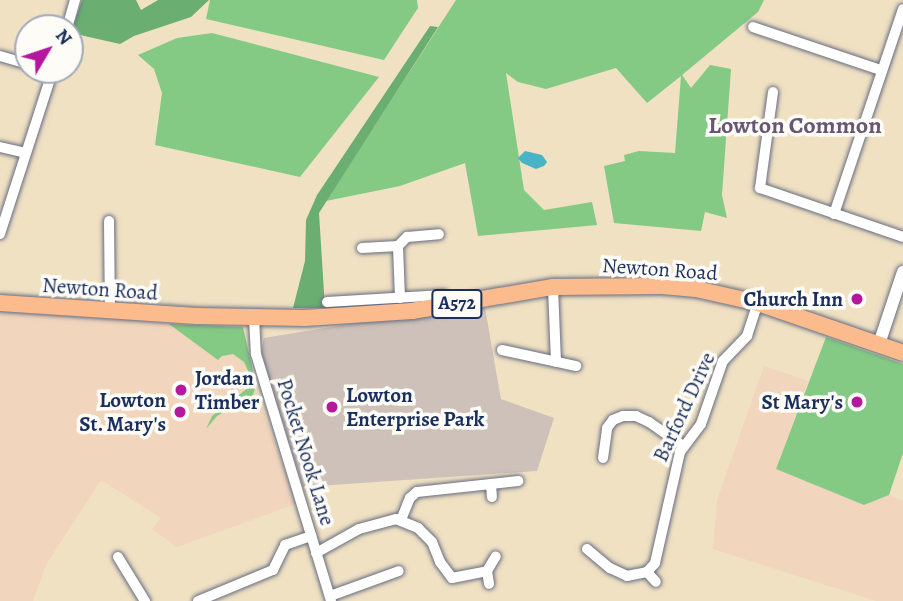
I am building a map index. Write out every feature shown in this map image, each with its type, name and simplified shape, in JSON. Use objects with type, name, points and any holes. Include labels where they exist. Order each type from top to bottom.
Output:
[{"type":"main road","name":"Newton Road","points":[[0,303],[254,318],[350,316],[449,306],[553,286],[662,286],[707,291],[758,303],[903,353]]},
{"type":"street","points":[[834,214],[903,9]]},
{"type":"street","points":[[753,27],[881,70]]},
{"type":"street","points":[[0,234],[47,84]]},
{"type":"street","points":[[773,92],[760,188],[903,237]]},
{"type":"street","points":[[0,147],[25,153]]},
{"type":"street","points":[[108,222],[110,310]]},
{"type":"street","points":[[362,248],[398,246],[407,237],[439,234]]},
{"type":"street","points":[[398,246],[401,298]]},
{"type":"street","points":[[879,344],[903,272]]},
{"type":"street","points":[[553,286],[556,362]]},
{"type":"street","name":"Newton Road","points":[[327,302],[444,295],[449,306]]},
{"type":"street","name":"Barford Drive","points":[[647,572],[658,558],[673,475],[683,446],[701,424],[723,360],[747,336],[758,303]]},
{"type":"street","name":"Pocket Nook Lane","points":[[254,318],[256,354],[330,598],[398,571]]},
{"type":"street","points":[[502,350],[576,366]]},
{"type":"street","points":[[603,458],[607,428],[613,420],[623,416],[636,416],[649,422],[683,446]]},
{"type":"street","points":[[401,520],[410,498],[416,492],[518,481]]},
{"type":"street","points":[[491,484],[492,497]]},
{"type":"street","points":[[316,552],[359,529],[401,520],[418,528],[432,542],[440,562],[452,578],[487,571]]},
{"type":"street","points":[[198,601],[273,570],[285,545],[311,536]]},
{"type":"street","points":[[587,549],[610,568],[627,576],[647,572],[656,582]]},
{"type":"street","points":[[489,584],[487,571],[496,556]]},
{"type":"street","points":[[118,557],[145,601]]},
{"type":"shaded area","points":[[0,304],[169,324],[243,354],[296,504],[177,547],[152,529],[161,518],[101,480],[46,565],[33,601],[0,601]]},
{"type":"shaded area","points":[[485,308],[501,399],[554,418],[537,471],[303,487],[261,353],[264,338],[398,316]]},
{"type":"shaded area","points":[[764,366],[808,381],[776,469],[864,505],[889,495],[903,501],[903,601],[876,601],[713,549],[717,500]]},
{"type":"green space","points":[[82,0],[136,0],[141,10],[158,0],[209,0],[191,17],[134,36],[120,44],[84,36],[84,14],[77,14]]},
{"type":"green space","points":[[210,0],[417,0],[418,8],[384,60],[206,19]]},
{"type":"green space","points":[[456,0],[764,0],[758,12],[682,75],[691,88],[710,65],[731,69],[722,195],[727,218],[705,212],[701,231],[614,223],[604,166],[625,161],[624,155],[639,151],[675,153],[681,76],[647,103],[616,68],[546,89],[518,82],[506,73],[524,190],[544,210],[592,202],[597,225],[478,236],[465,163],[400,186],[326,201]]},
{"type":"green space","points":[[430,26],[438,27],[319,213],[325,308],[293,308],[305,261],[306,220],[317,195]]},
{"type":"green space","points":[[212,33],[379,77],[300,177],[155,145],[162,93],[154,69],[138,55],[177,38]]},
{"type":"green space","points":[[169,324],[243,327],[256,385],[253,395],[217,416],[206,429],[212,416],[248,388],[249,373],[244,362],[233,354],[222,356],[218,360]]},
{"type":"green space","points":[[826,337],[903,364],[903,453],[889,495],[864,505],[776,469]]},
{"type":"water","points":[[525,151],[542,155],[547,162],[536,169],[522,163],[518,158]]},
{"type":"place","name":"Church Inn","points":[[857,299]]},
{"type":"place","name":"Jordan Timber","points":[[181,390]]},
{"type":"place","name":"St Mary's","points":[[857,402]]},
{"type":"place","name":"Lowton Enterprise Park","points":[[332,407]]},
{"type":"place","name":"Lowton St. Mary's","points":[[180,412]]},
{"type":"district","name":"Lowton Common","points":[[795,126]]}]
